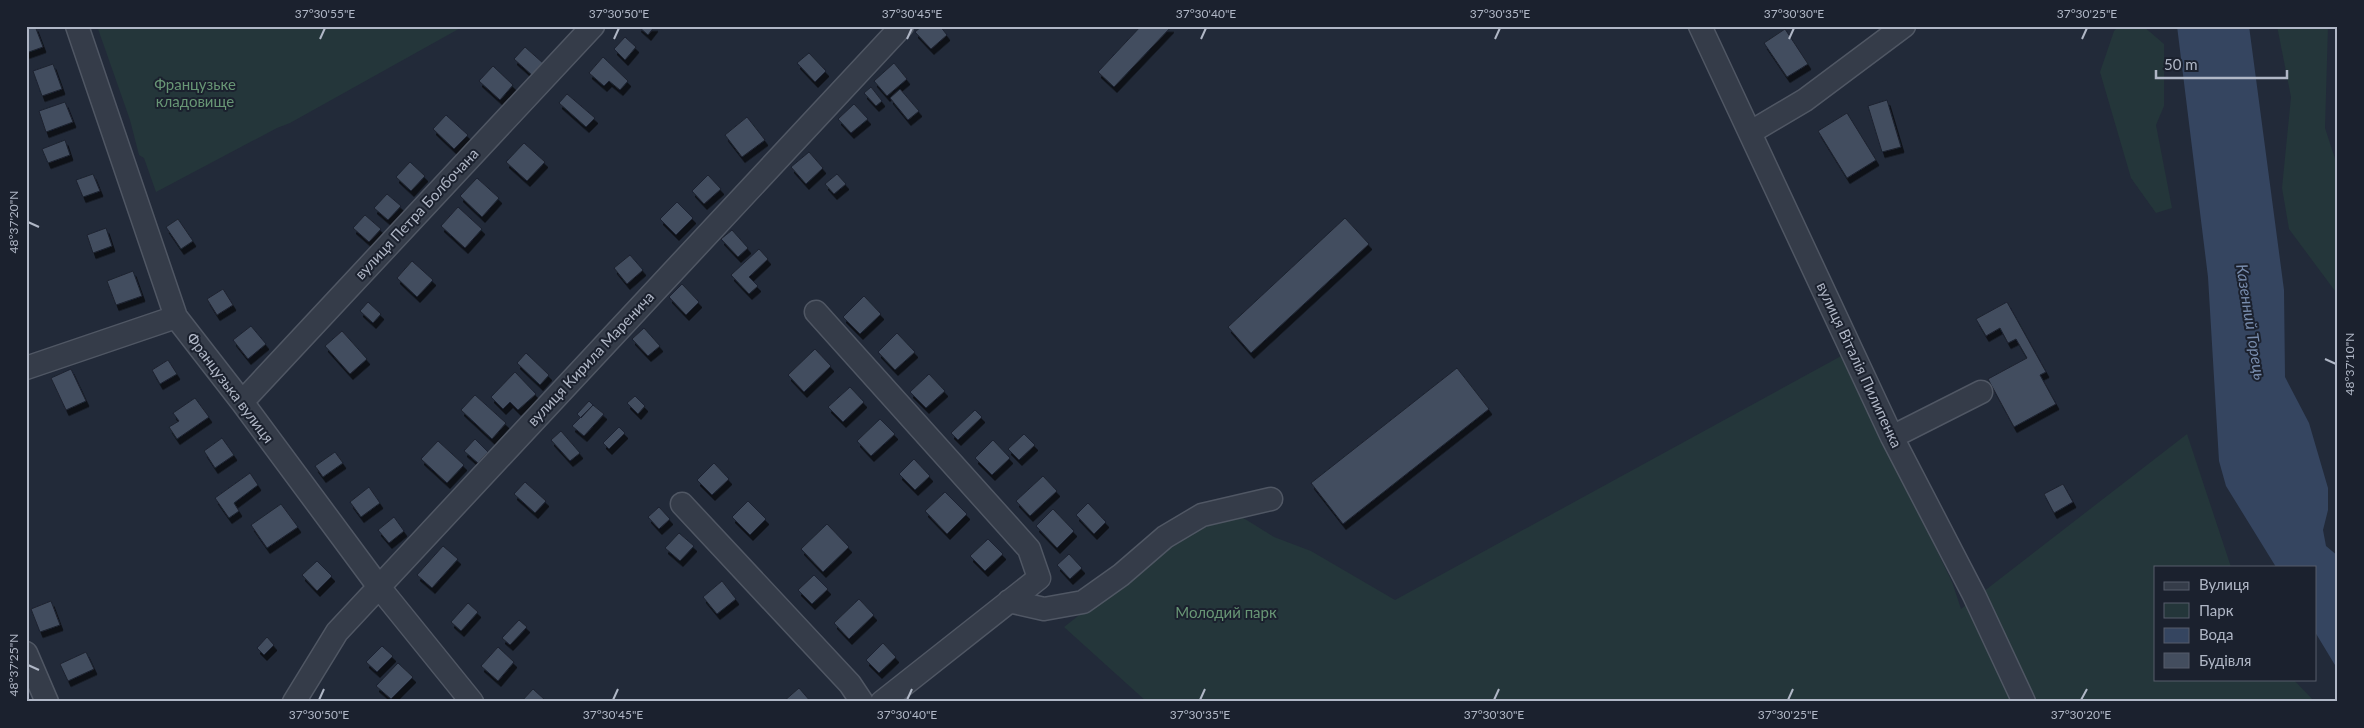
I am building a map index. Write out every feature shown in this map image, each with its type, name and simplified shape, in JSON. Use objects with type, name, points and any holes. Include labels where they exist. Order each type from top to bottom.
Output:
[{"type":"street","name":"Французька вулиця","points":[[77,26],[176,317],[242,402],[378,587],[472,702]]},
{"type":"street","name":"вулиця Петра Болбочана","points":[[242,402],[593,26]]},
{"type":"street","name":"вулиця Кирила Маренича","points":[[294,702],[337,632],[902,26]]},
{"type":"street","name":"вулиця Віталія Пилипенка","points":[[1700,26],[1892,438],[1974,595],[2024,702]]},
{"type":"street","points":[[1751,132],[1805,100],[1904,26]]},
{"type":"street","points":[[816,312],[1029,549],[1039,578],[882,702]]},
{"type":"street","points":[[26,368],[176,317]]},
{"type":"street","points":[[1892,438],[1981,392]]},
{"type":"street","points":[[1009,601],[1044,609],[1083,602],[1121,575],[1165,537],[1202,515],[1270,499]]},
{"type":"street","points":[[682,504],[850,684],[862,702]]},
{"type":"street","points":[[26,652],[47,702]]},
{"type":"green space","name":"Французьке кладовище","points":[[97,26],[464,26],[290,123],[277,128],[156,192],[144,158],[139,155],[130,120]]},
{"type":"green space","points":[[2119,26],[2143,26],[2164,44],[2164,106],[2156,125],[2172,208],[2156,213],[2131,178],[2100,72],[2114,31]]},
{"type":"green space","points":[[2277,26],[2328,26],[2325,128],[2338,168],[2338,295],[2289,229],[2282,188],[2291,97]]},
{"type":"green space","name":"Молодий парк","points":[[1843,355],[1952,582],[1961,609],[2187,434],[2231,566],[2154,566],[2154,680],[2294,680],[2315,702],[1147,702],[1064,627],[1199,521],[1237,514],[1274,537],[1311,551],[1395,600]]},
{"type":"water","name":"Казенний Торець","points":[[2177,26],[2249,26],[2284,290],[2285,377],[2309,423],[2328,488],[2328,510],[2323,530],[2326,546],[2338,556],[2338,670],[2316,634],[2316,566],[2275,566],[2226,486],[2219,461],[2208,277]]},
{"type":"building","points":[[26,26],[35,26],[43,47],[26,53]]},
{"type":"building","points":[[638,26],[655,26],[648,35]]},
{"type":"building","points":[[922,26],[940,26],[947,35],[931,49],[915,32]]},
{"type":"building","points":[[1141,26],[1171,27],[1114,87],[1098,72]]},
{"type":"building","points":[[1785,29],[1808,64],[1787,77],[1764,43]]},
{"type":"building","points":[[625,37],[636,47],[625,60],[614,49]]},
{"type":"building","points":[[525,47],[544,64],[533,76],[514,59]]},
{"type":"building","points":[[809,53],[826,71],[815,82],[797,63]]},
{"type":"building","points":[[603,57],[628,81],[620,90],[609,81],[604,86],[589,73]]},
{"type":"building","points":[[894,63],[907,79],[887,96],[874,81]]},
{"type":"building","points":[[53,64],[62,89],[42,96],[33,71]]},
{"type":"building","points":[[493,66],[513,85],[500,100],[479,81]]},
{"type":"building","points":[[871,87],[882,101],[876,106],[864,93]]},
{"type":"building","points":[[900,89],[919,111],[908,120],[890,98]]},
{"type":"building","points":[[567,94],[595,118],[586,127],[559,103]]},
{"type":"building","points":[[1887,100],[1901,147],[1882,152],[1868,106]]},
{"type":"building","points":[[65,102],[73,122],[46,132],[39,111]]},
{"type":"building","points":[[854,104],[868,119],[851,133],[838,119]]},
{"type":"building","points":[[1847,113],[1876,160],[1847,178],[1818,131]]},
{"type":"building","points":[[446,115],[468,135],[454,149],[433,129]]},
{"type":"building","points":[[747,117],[765,140],[742,157],[725,135]]},
{"type":"building","points":[[65,140],[70,155],[48,163],[42,149]]},
{"type":"building","points":[[524,143],[545,162],[527,181],[506,162]]},
{"type":"building","points":[[809,152],[823,168],[806,184],[791,167]]},
{"type":"building","points":[[410,162],[425,176],[411,191],[396,177]]},
{"type":"building","points":[[93,174],[100,191],[83,197],[76,180]]},
{"type":"building","points":[[837,174],[846,184],[834,194],[825,184]]},
{"type":"building","points":[[708,175],[721,189],[704,204],[692,191]]},
{"type":"building","points":[[477,178],[499,198],[482,217],[460,196]]},
{"type":"building","points":[[387,194],[401,206],[388,220],[374,208]]},
{"type":"building","points":[[677,202],[693,218],[676,235],[660,219]]},
{"type":"building","points":[[458,207],[482,229],[465,248],[441,226]]},
{"type":"building","points":[[365,215],[381,229],[369,242],[353,228]]},
{"type":"building","points":[[1345,218],[1369,244],[1251,353],[1228,327]]},
{"type":"building","points":[[178,219],[193,241],[181,249],[166,227]]},
{"type":"building","points":[[106,228],[112,246],[93,253],[87,235]]},
{"type":"building","points":[[732,230],[748,248],[738,257],[721,239]]},
{"type":"building","points":[[759,249],[768,259],[749,277],[758,286],[749,294],[731,275]]},
{"type":"building","points":[[630,255],[643,270],[627,284],[614,268]]},
{"type":"building","points":[[412,261],[433,280],[417,297],[397,278]]},
{"type":"building","points":[[133,271],[142,296],[116,305],[107,281]]},
{"type":"building","points":[[682,284],[699,302],[686,315],[669,297]]},
{"type":"building","points":[[223,289],[233,305],[217,315],[207,299]]},
{"type":"building","points":[[864,296],[881,314],[860,334],[843,317]]},
{"type":"building","points":[[368,302],[381,314],[373,323],[360,311]]},
{"type":"building","points":[[2007,302],[2046,372],[2040,375],[2056,404],[2014,427],[1988,379],[2027,358],[2016,339],[2008,343],[2000,328],[1986,336],[1976,319]]},
{"type":"building","points":[[251,326],[266,344],[248,359],[233,340]]},
{"type":"building","points":[[644,328],[660,346],[648,356],[632,339]]},
{"type":"building","points":[[342,331],[367,359],[350,374],[325,346]]},
{"type":"building","points":[[897,333],[915,352],[895,370],[878,352]]},
{"type":"building","points":[[815,349],[831,366],[804,392],[788,375]]},
{"type":"building","points":[[526,353],[549,375],[540,385],[517,363]]},
{"type":"building","points":[[168,360],[177,374],[160,384],[152,370]]},
{"type":"building","points":[[1457,368],[1489,409],[1343,524],[1311,483]]},
{"type":"building","points":[[71,369],[86,401],[66,410],[51,378]]},
{"type":"building","points":[[515,372],[536,394],[518,410],[510,402],[503,409],[491,397]]},
{"type":"building","points":[[929,374],[945,391],[926,408],[910,392]]},
{"type":"building","points":[[850,387],[864,402],[843,422],[828,407]]},
{"type":"building","points":[[475,395],[506,423],[492,439],[461,410]]},
{"type":"building","points":[[635,396],[645,406],[638,414],[627,403]]},
{"type":"building","points":[[195,398],[209,417],[177,439],[169,427],[179,421],[173,413]]},
{"type":"building","points":[[589,401],[593,405],[581,418],[577,414]]},
{"type":"building","points":[[593,405],[604,414],[584,436],[572,426]]},
{"type":"building","points":[[975,410],[982,417],[958,440],[951,433]]},
{"type":"building","points":[[880,419],[895,434],[871,456],[857,441]]},
{"type":"building","points":[[619,427],[625,433],[609,449],[603,443]]},
{"type":"building","points":[[561,431],[580,453],[570,461],[551,440]]},
{"type":"building","points":[[1024,434],[1035,445],[1019,460],[1008,449]]},
{"type":"building","points":[[222,438],[234,455],[215,468],[204,451]]},
{"type":"building","points":[[475,439],[488,452],[478,463],[464,451]]},
{"type":"building","points":[[993,440],[1010,458],[992,475],[975,458]]},
{"type":"building","points":[[438,441],[464,465],[447,483],[421,459]]},
{"type":"building","points":[[335,452],[343,463],[323,477],[315,466]]},
{"type":"building","points":[[914,459],[930,476],[915,490],[899,474]]},
{"type":"building","points":[[714,463],[729,479],[712,495],[697,480]]},
{"type":"building","points":[[250,473],[258,485],[234,503],[239,511],[229,518],[215,498]]},
{"type":"building","points":[[1043,476],[1057,491],[1030,516],[1016,501]]},
{"type":"building","points":[[525,482],[546,501],[535,513],[514,494]]},
{"type":"building","points":[[2063,484],[2073,502],[2054,513],[2044,494]]},
{"type":"building","points":[[369,487],[380,503],[361,517],[350,502]]},
{"type":"building","points":[[945,492],[967,514],[947,534],[925,511]]},
{"type":"building","points":[[748,501],[766,519],[750,535],[732,517]]},
{"type":"building","points":[[1088,503],[1106,522],[1094,534],[1076,515]]},
{"type":"building","points":[[281,504],[298,527],[267,548],[251,525]]},
{"type":"building","points":[[659,507],[670,519],[659,529],[648,517]]},
{"type":"building","points":[[1053,509],[1074,531],[1057,548],[1036,526]]},
{"type":"building","points":[[394,517],[404,531],[389,543],[378,530]]},
{"type":"building","points":[[827,524],[849,547],[823,572],[801,549]]},
{"type":"building","points":[[679,533],[694,546],[680,561],[665,548]]},
{"type":"building","points":[[988,539],[1003,554],[985,571],[970,556]]},
{"type":"building","points":[[443,546],[458,559],[432,588],[417,575]]},
{"type":"building","points":[[1069,554],[1082,568],[1070,579],[1057,565]]},
{"type":"building","points":[[317,561],[332,576],[317,591],[302,575]]},
{"type":"building","points":[[814,575],[828,589],[812,604],[798,590]]},
{"type":"building","points":[[722,581],[736,599],[717,614],[703,597]]},
{"type":"building","points":[[859,599],[874,615],[849,639],[834,623]]},
{"type":"building","points":[[51,601],[60,625],[40,632],[31,609]]},
{"type":"building","points":[[468,603],[478,612],[461,631],[451,622]]},
{"type":"building","points":[[519,620],[527,627],[510,645],[502,638]]},
{"type":"building","points":[[267,637],[274,645],[264,655],[257,648]]},
{"type":"building","points":[[883,643],[896,657],[879,673],[866,660]]},
{"type":"building","points":[[382,646],[393,656],[377,672],[366,662]]},
{"type":"building","points":[[498,647],[514,662],[498,681],[481,666]]},
{"type":"building","points":[[86,652],[94,669],[68,681],[60,664]]},
{"type":"building","points":[[398,663],[413,677],[391,699],[376,686]]},
{"type":"building","points":[[799,688],[811,702],[783,702]]},
{"type":"building","points":[[533,689],[545,700],[543,702],[521,702]]}]
